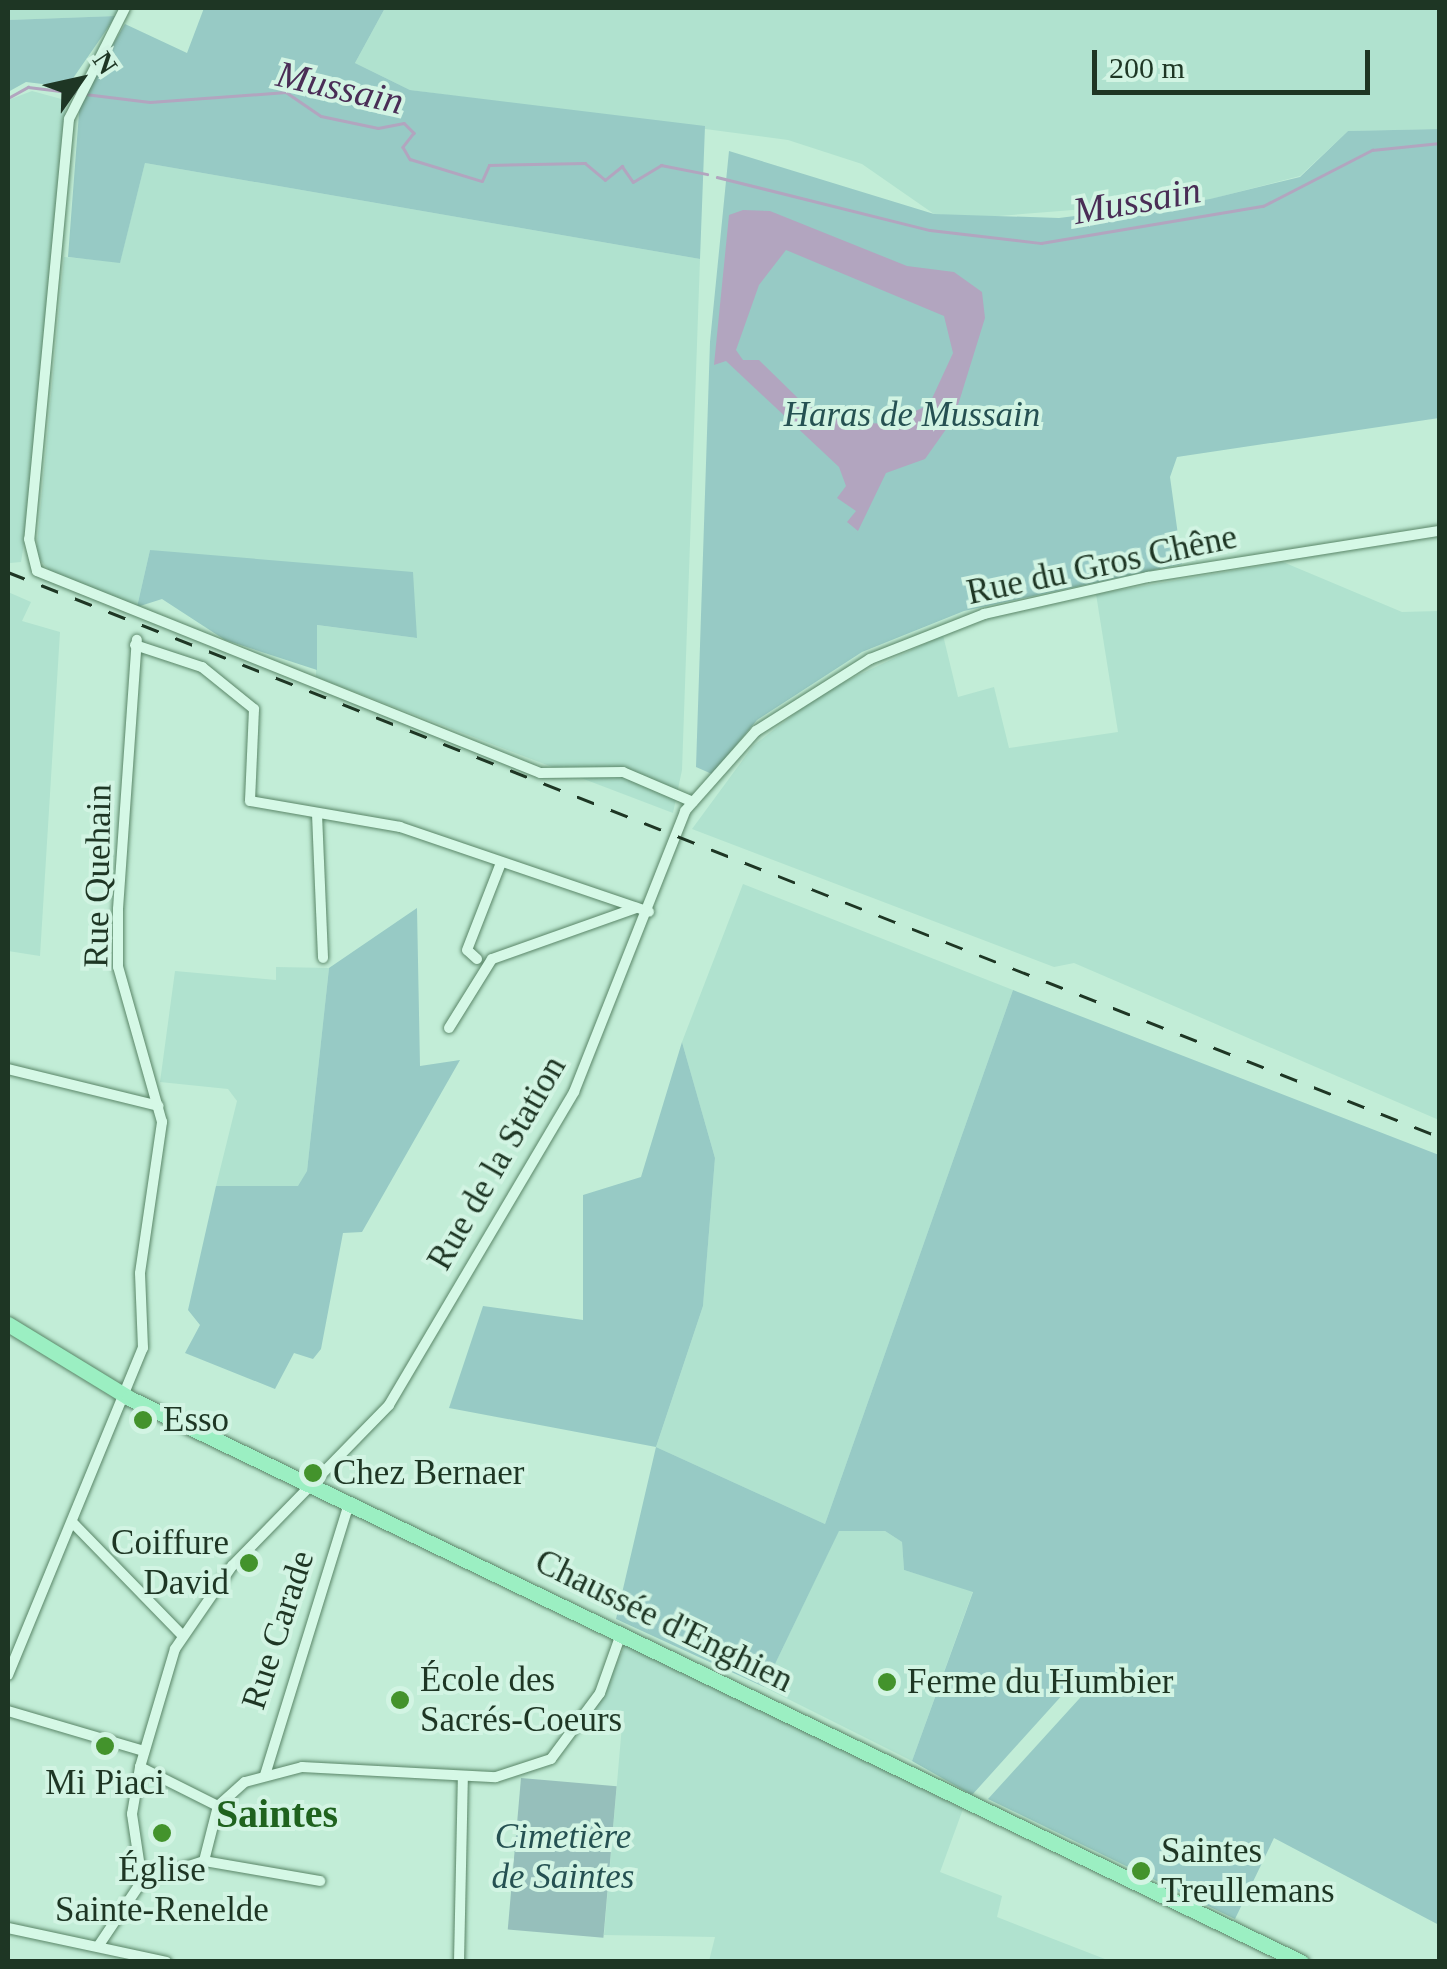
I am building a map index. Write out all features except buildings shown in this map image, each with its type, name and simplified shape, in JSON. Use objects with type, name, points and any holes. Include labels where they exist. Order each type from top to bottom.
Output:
[{"type":"main road","name":"Chaussée d'Enghien","points":[[8,1324],[129,1398],[1301,1962]]},
{"type":"street","points":[[125,8],[75,95],[29,553],[48,579],[540,772],[623,772],[692,802]]},
{"type":"street","name":"Rue du Gros Chêne","points":[[675,836],[692,802],[790,704],[961,622],[1148,577],[1440,531]]},
{"type":"street","name":"Rue Quehain","points":[[8,1675],[129,1398],[144,1348],[140,1273],[159,1106],[118,967],[136,643],[202,667],[254,708],[250,801],[317,814]]},
{"type":"street","points":[[323,958],[317,814],[400,827],[644,909]]},
{"type":"street","name":"Rue de la Station","points":[[142,1882],[132,1814],[144,1751],[183,1636],[232,1566],[313,1485],[399,1390],[574,1092],[675,836]]},
{"type":"street","points":[[478,958],[467,950],[500,863]]},
{"type":"street","points":[[449,1028],[492,959],[644,909]]},
{"type":"street","points":[[8,1069],[159,1106]]},
{"type":"street","name":"Rue Carade","points":[[265,1776],[349,1503]]},
{"type":"street","points":[[73,1524],[183,1636]]},
{"type":"street","points":[[204,1860],[218,1806],[265,1776],[336,1766],[496,1777],[557,1754],[600,1693],[621,1634]]},
{"type":"street","points":[[8,1710],[144,1751]]},
{"type":"street","points":[[140,1767],[218,1806]]},
{"type":"street","points":[[459,1962],[463,1777]]},
{"type":"street","points":[[99,1944],[142,1882],[204,1860],[320,1881]]},
{"type":"street","points":[[8,1928],[99,1944],[166,1962]]},
{"type":"green space","points":[[8,8],[120,8],[116,16],[8,20]]},
{"type":"green space","points":[[204,8],[385,8],[355,63],[410,90],[705,126],[700,259],[145,163],[120,263],[68,257],[80,100],[125,24],[187,53]]},
{"type":"green space","points":[[385,8],[1439,8],[1439,129],[1348,131],[1300,176],[1211,199],[973,218],[934,214],[862,164],[788,140],[410,90],[355,63]]},
{"type":"green space","points":[[116,16],[67,87],[26,82],[8,92],[8,20]]},
{"type":"green space","points":[[32,91],[65,100],[65,116],[26,530],[21,562],[10,563],[8,100]]},
{"type":"green space","name":"Haras de Mussain","points":[[1439,129],[1439,418],[1177,457],[1170,477],[1182,564],[964,611],[862,652],[757,720],[712,774],[696,767],[710,342],[729,151],[934,214],[1059,218],[1210,199],[1300,177],[1348,131]]},
{"type":"green space","points":[[145,163],[700,259],[682,770],[673,813],[316,677],[316,625],[417,638],[150,550],[137,607],[49,570],[36,555],[64,257],[120,262]]},
{"type":"green space","points":[[150,550],[413,572],[417,638],[317,625],[317,670],[225,640],[162,599],[137,607]]},
{"type":"green space","points":[[1283,562],[1402,612],[1439,611],[1439,1120],[1074,963],[1054,967],[692,829],[753,746],[823,692],[943,635],[958,697],[994,687],[1009,748],[1118,732],[1096,594]]},
{"type":"green space","points":[[8,592],[31,602],[22,621],[60,632],[40,956],[8,951]]},
{"type":"green space","points":[[743,884],[1013,990],[825,1524],[656,1447],[703,1306],[715,1158],[682,1042]]},
{"type":"green space","points":[[417,908],[420,1066],[460,1060],[362,1232],[343,1233],[321,1349],[313,1359],[294,1353],[275,1389],[185,1353],[200,1325],[188,1310],[216,1186],[298,1186],[307,1171],[329,968]]},
{"type":"green space","points":[[276,967],[329,968],[307,1171],[299,1186],[216,1186],[237,1101],[228,1089],[160,1082],[175,971],[276,980]]},
{"type":"green space","points":[[1013,990],[1439,1155],[1439,1925],[1274,1838],[1235,1919],[988,1799],[1089,1688],[1084,1671],[972,1795],[912,1761],[973,1592],[904,1570],[902,1542],[885,1531],[839,1531],[764,1687],[616,1619],[656,1447],[825,1524]]},
{"type":"green space","points":[[682,1042],[715,1158],[703,1306],[656,1447],[449,1408],[483,1306],[583,1320],[583,1195],[641,1177]]},
{"type":"green space","points":[[839,1530],[885,1531],[902,1542],[904,1570],[973,1591],[912,1761],[764,1687]]},
{"type":"green space","points":[[627,1642],[963,1809],[940,1872],[1002,1896],[997,1917],[1110,1961],[709,1961],[715,1937],[604,1935],[622,1725],[593,1711]]},
{"type":"green space","name":"Cimetière de Saintes","points":[[521,1778],[617,1786],[603,1938],[508,1929]]},
{"type":"shaded area","points":[[743,210],[770,211],[907,266],[954,272],[982,292],[985,318],[954,418],[925,459],[886,473],[858,531],[847,522],[856,511],[837,498],[846,486],[839,467],[726,361],[714,365],[729,215]],"holes":[[[786,250],[944,316],[953,353],[929,405],[888,423],[847,424],[804,404],[759,360],[743,360],[736,350],[759,285]]]},
{"type":"waterway","name":"Mussain","points":[[8,98],[28,87],[77,93]]},
{"type":"waterway","name":"Mussain","points":[[85,94],[150,102],[286,92],[321,116],[378,128],[404,123],[414,133],[403,147],[410,159],[482,181],[489,165],[585,163],[605,180],[622,166],[633,182],[661,165],[707,174]]},
{"type":"waterway","name":"Mussain","points":[[717,177],[930,230],[1041,243],[1263,206],[1372,150],[1440,143]]},
{"type":"railway","points":[[8,572],[1440,1137]]},
{"type":"place","name":"Esso","points":[[143,1420]]},
{"type":"place","name":"Chez Bernaer","points":[[313,1473]]},
{"type":"place","name":"Coiffure David","points":[[249,1563]]},
{"type":"place","name":"Ferme du Humbier","points":[[887,1682]]},
{"type":"place","name":"École des Sacrés-Coeurs","points":[[400,1700]]},
{"type":"place","name":"Mi Piaci","points":[[105,1746]]},
{"type":"place","name":"Église Sainte-Renelde","points":[[162,1833]]},
{"type":"place","name":"Saintes Treullemans","points":[[1141,1871]]},
{"type":"district","name":"Saintes","points":[[277,1814]]}]
